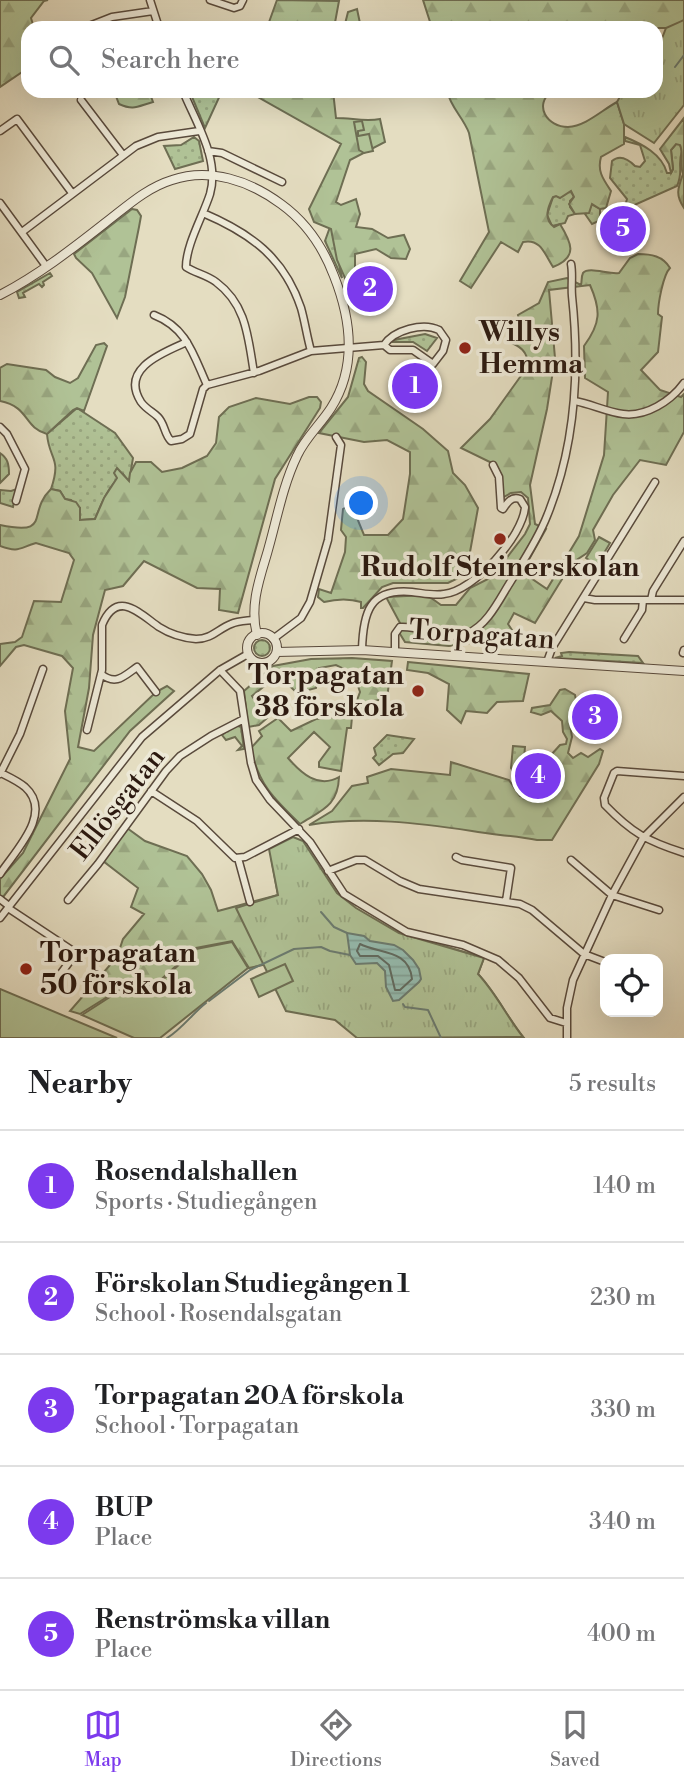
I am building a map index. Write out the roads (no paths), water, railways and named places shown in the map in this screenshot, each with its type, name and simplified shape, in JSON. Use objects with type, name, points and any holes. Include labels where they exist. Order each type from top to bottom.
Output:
[{"type":"street","points":[[150,0],[157,21]]},
{"type":"street","points":[[210,0],[234,8],[240,6],[243,0]]},
{"type":"street","points":[[102,21],[114,16],[153,11]]},
{"type":"street","points":[[186,98],[208,151],[212,175],[209,195],[186,267],[215,281],[237,304],[248,330],[254,373]]},
{"type":"street","points":[[81,100],[124,155]]},
{"type":"street","points":[[0,131],[17,119],[72,193]]},
{"type":"street","points":[[22,232],[124,155],[158,137],[199,131]]},
{"type":"street","points":[[208,151],[222,153],[282,182]]},
{"type":"street","points":[[0,295],[46,266],[156,186],[177,178],[212,175],[235,180],[268,195],[288,209],[312,234],[326,257],[343,301],[349,347],[341,389],[330,409],[302,445],[292,469],[257,592],[253,620],[257,635]]},
{"type":"street","points":[[0,203],[46,266]]},
{"type":"street","points":[[203,213],[242,231],[272,257],[298,300],[311,351]]},
{"type":"street","points":[[395,652],[395,634],[400,627],[457,637],[475,630],[485,620],[547,517],[566,455],[575,401],[578,351],[571,264]]},
{"type":"street","points":[[153,315],[171,323],[187,342],[207,385]]},
{"type":"street","points":[[187,342],[143,366],[137,381],[139,397],[162,421],[167,438],[173,441],[187,437],[193,429],[203,389],[207,385],[254,373],[311,351],[349,347],[384,345],[390,350],[413,350],[433,364],[443,351],[446,340],[444,334],[433,327],[425,327],[401,332],[384,345]]},
{"type":"street","points":[[575,401],[594,404],[618,413],[635,414],[657,407],[678,392],[684,383]]},
{"type":"street","points":[[0,427],[7,434],[25,469],[16,501]]},
{"type":"street","points":[[273,639],[301,618],[310,602],[331,527],[341,445],[336,437]]},
{"type":"street","points":[[362,650],[364,618],[369,607],[378,598],[394,592],[452,592],[474,579],[509,544],[522,520],[525,507],[520,499],[514,498],[501,508],[499,477],[493,465]]},
{"type":"street","points":[[547,662],[552,648],[655,482]]},
{"type":"street","points":[[624,639],[684,541]]},
{"type":"street","points":[[584,598],[684,600]]},
{"type":"street","points":[[87,730],[101,674],[102,625],[109,612],[120,607],[136,609],[167,631],[192,638],[207,638],[228,625],[253,620]]},
{"type":"street","points":[[265,634],[273,639],[276,652],[272,660],[255,662],[248,654],[248,643],[257,635],[265,634]]},
{"type":"street","name":"Torpagatan","points":[[276,652],[362,650],[684,671]]},
{"type":"street","points":[[0,918],[125,756],[220,670],[248,654]]},
{"type":"street","points":[[101,674],[114,681],[137,667],[156,692]]},
{"type":"street","points":[[0,874],[33,826],[35,812],[32,797],[26,789],[0,774],[31,706],[43,668]]},
{"type":"street","points":[[220,670],[240,691],[256,780],[270,800],[310,842],[336,885],[350,899],[397,927],[417,935],[473,949],[498,960],[519,978],[550,1018],[566,1023]]},
{"type":"street","name":"Ellösgatan","points":[[68,900],[180,756],[244,719]]},
{"type":"street","points":[[684,776],[622,770],[614,773],[604,798],[605,805],[643,838],[684,852]]},
{"type":"street","points":[[151,791],[197,821],[232,856],[238,858],[299,829]]},
{"type":"street","points":[[567,1038],[570,993],[584,954],[612,895],[643,838],[684,797]]},
{"type":"street","points":[[456,857],[511,868],[506,901]]},
{"type":"street","points":[[238,858],[250,902]]},
{"type":"street","points":[[328,871],[365,859],[400,881],[419,889],[520,904],[532,910],[584,954],[600,960]]},
{"type":"street","points":[[571,860],[612,895],[659,910]]},
{"type":"street","points":[[0,899],[76,953],[47,992]]},
{"type":"water","points":[[347,933],[394,945],[403,950],[419,969],[421,979],[399,1000],[393,1001],[386,987],[385,971],[377,963],[356,964],[350,955]]},
{"type":"waterway","points":[[675,67],[684,55]]},
{"type":"waterway","points":[[321,912],[334,927],[347,933]]},
{"type":"waterway","points":[[209,1001],[250,970],[294,949],[321,947],[350,955]]},
{"type":"waterway","points":[[167,1038],[206,1003]]},
{"type":"waterway","points":[[403,1004],[405,1007],[428,1010],[441,1038]]},
{"type":"place","name":"Renströmska villan","points":[[623,229]]},
{"type":"place","name":"Förskolan Studiegången 1","points":[[370,289]]},
{"type":"place","name":"Willys Hemma","points":[[465,348]]},
{"type":"place","name":"Rosendalshallen","points":[[415,386]]},
{"type":"place","name":"Rudolf Steinerskolan","points":[[500,539]]},
{"type":"place","name":"Torpagatan 38 förskola","points":[[418,691]]},
{"type":"place","name":"Torpagatan 20A förskola","points":[[595,717]]},
{"type":"place","name":"BUP","points":[[538,776]]},
{"type":"place","name":"Torpagatan 50 förskola","points":[[26,969]]}]
